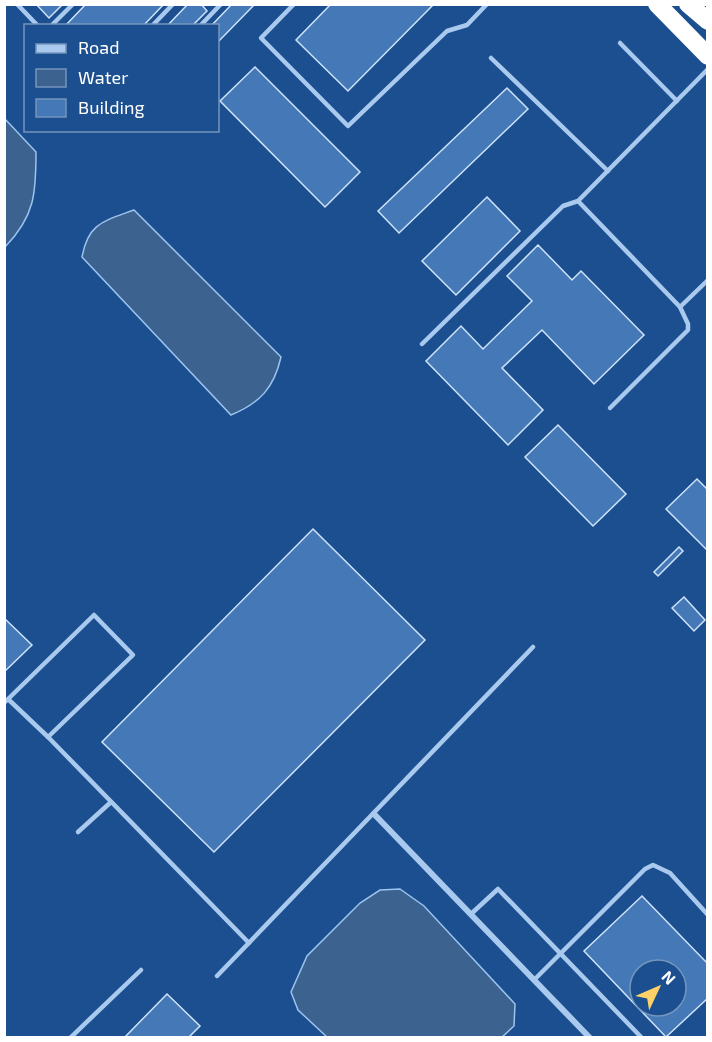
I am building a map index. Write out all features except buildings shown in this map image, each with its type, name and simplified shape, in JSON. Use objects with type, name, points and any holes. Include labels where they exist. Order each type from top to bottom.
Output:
[{"type":"highway","points":[[657,4],[708,56]]},
{"type":"highway","points":[[688,4],[708,21]]},
{"type":"street","points":[[374,814],[590,1038]]},
{"type":"lane","points":[[53,24],[73,4]]},
{"type":"lane","points":[[154,24],[173,4]]},
{"type":"lane","points":[[202,24],[221,4]]},
{"type":"lane","points":[[294,4],[261,38],[348,126],[447,31],[466,25],[487,4]]},
{"type":"lane","points":[[17,5],[36,24]]},
{"type":"lane","points":[[620,43],[676,101]]},
{"type":"lane","points":[[491,57],[608,171]]},
{"type":"lane","points":[[422,344],[563,206],[578,201],[708,69]]},
{"type":"lane","points":[[578,201],[680,307],[688,324],[688,330],[610,408]]},
{"type":"lane","points":[[680,307],[708,280]]},
{"type":"lane","points":[[48,738],[133,655],[94,615],[6,701],[48,738],[249,943]]},
{"type":"lane","points":[[217,976],[533,647]]},
{"type":"lane","points":[[78,832],[111,802]]},
{"type":"lane","points":[[534,980],[645,869],[653,865],[670,873],[708,915]]},
{"type":"lane","points":[[471,914],[498,889],[642,1038]]},
{"type":"lane","points":[[70,1038],[141,970]]},
{"type":"water","points":[[5,119],[36,152],[32,203],[22,225],[5,247]]},
{"type":"water","points":[[134,210],[281,357],[270,386],[258,400],[250,405],[231,415],[82,257],[88,237],[93,230],[106,221]]},
{"type":"water","points":[[400,889],[424,906],[515,1004],[514,1026],[502,1037],[327,1037],[298,1010],[291,992],[307,956],[360,903],[380,890]]}]
